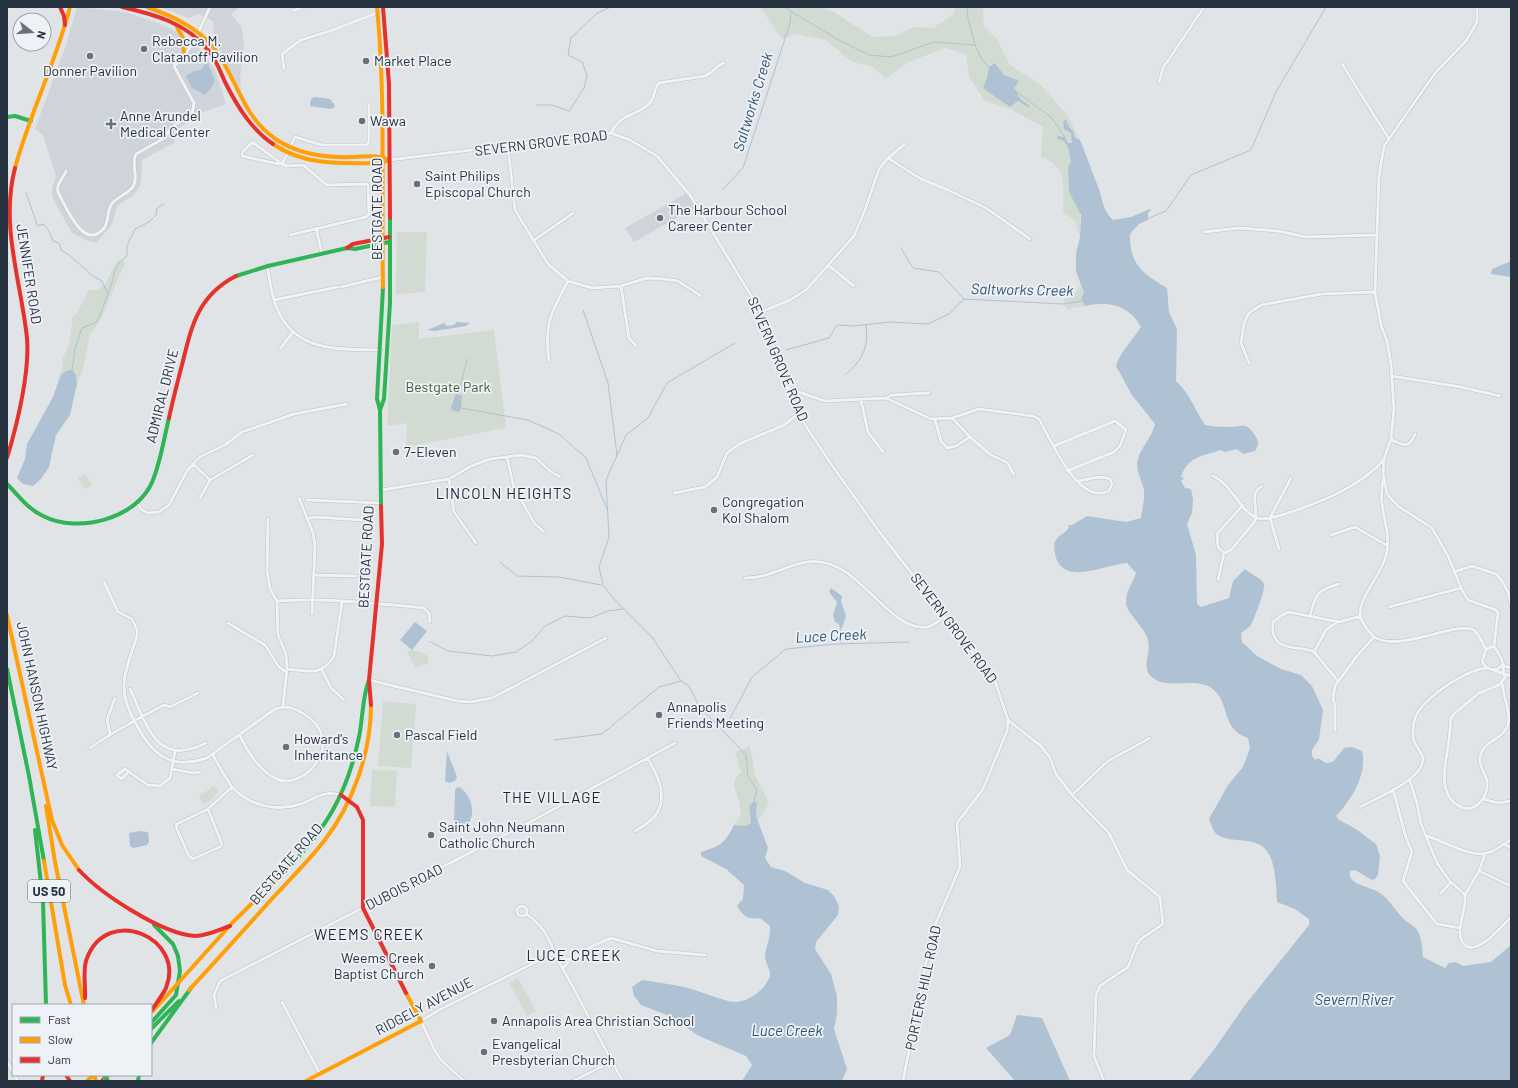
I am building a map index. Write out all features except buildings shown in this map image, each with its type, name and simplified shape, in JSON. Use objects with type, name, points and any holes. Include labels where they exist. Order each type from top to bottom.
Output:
[{"type":"main road","points":[[60,7],[64,16],[66,28]]},
{"type":"main road","name":"JENNIFER ROAD","points":[[7,458],[18,411],[28,350],[10,243],[9,205],[16,164],[31,120],[57,55],[66,28],[70,7]]},
{"type":"main road","points":[[122,7],[174,23],[198,35]]},
{"type":"main road","points":[[147,7],[181,20],[198,35],[213,56],[237,106],[249,123],[261,136],[318,162],[382,163],[389,160]]},
{"type":"main road","name":"BESTGATE ROAD","points":[[380,410],[384,399],[390,321],[388,63],[383,7]]},
{"type":"main road","name":"BESTGATE ROAD","points":[[152,1011],[230,926],[314,839],[342,795],[355,755],[361,726],[364,692],[369,680],[380,567],[380,410],[377,399],[381,350],[383,277],[382,61],[377,10]]},
{"type":"main road","points":[[174,23],[184,38],[184,57]]},
{"type":"main road","points":[[7,117],[15,116],[31,120]]},
{"type":"main road","points":[[289,150],[321,156],[382,156],[389,160]]},
{"type":"main road","name":"ADMIRAL DRIVE","points":[[348,248],[353,244],[382,237],[389,240]]},
{"type":"main road","name":"ADMIRAL DRIVE","points":[[7,484],[34,511],[49,519],[62,522],[78,523],[105,518],[122,512],[137,503],[148,490],[155,475],[189,335],[196,315],[205,300],[226,281],[245,271],[348,248],[355,249],[389,240]]},
{"type":"main road","points":[[382,320],[390,321]]},
{"type":"main road","name":"JOHN HANSON HIGHWAY","points":[[7,615],[43,782]]},
{"type":"main road","name":"JOHN HANSON HIGHWAY","points":[[7,669],[29,776]]},
{"type":"main road","name":"BESTGATE ROAD","points":[[152,1028],[191,988],[312,855],[336,823],[349,799],[361,765],[367,740],[373,696],[369,680]]},
{"type":"main road","points":[[29,776],[43,901],[47,1004]]},
{"type":"main road","name":"US 50","points":[[29,776],[65,984],[71,1004]]},
{"type":"main road","points":[[43,782],[57,837],[71,860],[94,884],[149,920],[174,933],[192,936],[206,935],[230,926]]},
{"type":"main road","name":"US 50","points":[[43,782],[55,862],[85,1004]]},
{"type":"main road","points":[[342,795],[358,806],[363,815],[363,908],[421,1022]]},
{"type":"main road","points":[[149,920],[173,944],[178,956],[180,982],[176,996],[152,1022]]},
{"type":"main road","points":[[85,1004],[87,959],[92,948],[98,940],[109,933],[127,929],[137,930],[154,939],[168,958],[170,971],[165,991],[152,1010]]},
{"type":"main road","points":[[152,1041],[170,1014],[191,988]]},
{"type":"main road","name":"RIDGELY AVENUE","points":[[306,1081],[421,1022]]},
{"type":"street","points":[[66,171],[61,177],[57,188],[58,192],[81,231],[90,235],[98,234],[106,226],[108,211],[112,203],[130,190],[133,185],[135,178],[133,164],[136,154],[160,140],[176,124],[192,114],[194,103],[174,66],[184,57],[198,35],[210,7]]},
{"type":"street","points":[[293,11],[303,7]]},
{"type":"street","points":[[1159,82],[1163,68],[1204,7]]},
{"type":"street","points":[[1360,616],[1368,592],[1384,561],[1388,546],[1382,502],[1383,473],[1384,459],[1391,439],[1394,409],[1391,376],[1392,364],[1387,341],[1381,325],[1375,292],[1376,235],[1381,156],[1389,139],[1435,73],[1466,41],[1477,22],[1477,7]]},
{"type":"street","points":[[284,69],[282,54],[301,40],[330,31],[377,10]]},
{"type":"street","points":[[611,133],[620,120],[647,106],[652,101],[654,88],[659,83],[705,76],[710,74],[717,65],[724,63]]},
{"type":"street","points":[[1342,64],[1389,139]]},
{"type":"street","points":[[282,164],[295,137],[322,145],[367,145],[369,141],[369,104]]},
{"type":"street","name":"SEVERN GROVE ROAD","points":[[389,160],[508,147],[526,142],[611,133],[630,140],[657,156],[690,195],[713,230],[761,312],[787,388],[798,414],[875,525],[995,681],[1008,720]]},
{"type":"street","points":[[282,164],[252,142],[242,153],[242,156],[287,166],[303,165],[327,185],[367,184],[368,186],[369,214],[366,217],[290,235]]},
{"type":"street","points":[[761,312],[790,300],[806,290],[854,236],[879,170],[888,158],[905,144]]},
{"type":"street","points":[[508,147],[515,210],[548,264],[568,281],[592,288],[621,286],[647,278],[664,279],[678,282],[701,296]]},
{"type":"street","points":[[888,158],[921,179],[986,208],[1030,239]]},
{"type":"street","points":[[533,241],[573,213]]},
{"type":"street","points":[[316,228],[322,254]]},
{"type":"street","points":[[1204,232],[1239,228],[1278,231],[1306,237],[1376,235]]},
{"type":"street","points":[[267,265],[274,300],[280,316],[293,332],[318,347],[333,349],[381,350]]},
{"type":"street","points":[[828,265],[854,286]]},
{"type":"street","points":[[274,300],[383,277]]},
{"type":"street","points":[[549,361],[547,330],[553,309],[568,281]]},
{"type":"street","points":[[621,286],[629,338],[636,346]]},
{"type":"street","points":[[1249,362],[1241,343],[1244,323],[1249,313],[1261,305],[1322,294],[1375,292]]},
{"type":"street","points":[[280,349],[293,332]]},
{"type":"street","points":[[1391,376],[1460,387],[1500,396]]},
{"type":"street","points":[[787,388],[826,401],[861,400],[886,398],[892,395],[928,393]]},
{"type":"street","points":[[886,398],[931,420],[952,418],[978,409],[1033,416],[1039,419],[1067,470],[1087,489],[1098,493],[1104,493],[1110,491],[1112,484],[1110,479],[1107,478],[1095,478],[1079,481]]},
{"type":"street","points":[[861,400],[868,432],[883,452]]},
{"type":"street","points":[[137,503],[142,510],[148,513],[159,512],[169,505],[187,471],[200,457],[225,445],[242,432],[294,414],[347,404]]},
{"type":"street","points":[[674,494],[705,487],[717,477],[727,453],[739,444],[784,425],[798,414]]},
{"type":"street","points":[[952,418],[970,437],[991,454],[1008,463],[1014,475]]},
{"type":"street","points":[[935,420],[941,441],[947,448],[956,446],[970,437]]},
{"type":"street","points":[[1054,446],[1115,421],[1126,430],[1120,446],[1114,452],[1067,470]]},
{"type":"street","points":[[1391,439],[1401,445],[1407,444],[1413,440],[1415,434]]},
{"type":"street","points":[[200,498],[210,480],[253,455]]},
{"type":"street","points":[[380,490],[449,479],[471,466],[490,459],[521,455],[536,458],[550,471],[560,477]]},
{"type":"street","points":[[507,457],[514,488],[535,524],[544,532]]},
{"type":"street","points":[[1213,476],[1228,486],[1243,505],[1256,517],[1270,518],[1347,488],[1375,468],[1384,459]]},
{"type":"street","points":[[193,464],[210,480]]},
{"type":"street","points":[[1383,473],[1388,496],[1398,506],[1432,528],[1468,600],[1489,607],[1498,613],[1494,646],[1502,660],[1505,678],[1502,683],[1479,693],[1454,714],[1451,720],[1444,775],[1448,794],[1458,806],[1466,809],[1478,805],[1483,799],[1487,785],[1480,762],[1481,753],[1488,745],[1502,735],[1508,721],[1502,683]]},
{"type":"street","points":[[1279,549],[1270,518],[1291,478]]},
{"type":"street","points":[[449,479],[454,512],[476,543]]},
{"type":"street","points":[[1224,553],[1231,550],[1253,524],[1256,517],[1255,495],[1256,491],[1262,486]]},
{"type":"street","points":[[299,498],[313,533],[315,546],[312,614]]},
{"type":"street","points":[[307,500],[381,503]]},
{"type":"street","points":[[1224,553],[1218,547],[1217,534],[1243,505]]},
{"type":"street","points":[[307,518],[314,517],[363,520]]},
{"type":"street","points":[[268,519],[267,570],[270,589],[277,602],[278,635],[286,654],[287,671],[283,706]]},
{"type":"street","points":[[1331,535],[1354,527],[1388,546]]},
{"type":"street","points":[[1218,580],[1224,553]]},
{"type":"street","points":[[745,578],[762,577],[804,562],[821,562],[846,572],[911,626],[929,627],[945,616]]},
{"type":"street","points":[[1454,572],[1472,566],[1496,574],[1508,592],[1511,605]]},
{"type":"street","points":[[314,575],[356,576]]},
{"type":"street","points":[[104,582],[118,612],[132,619],[137,630],[137,636],[124,685],[126,702],[134,721],[152,750],[166,759],[194,763],[213,755],[275,709],[283,706],[300,712],[312,719],[322,731],[322,752],[311,770],[288,781],[278,780],[260,766],[250,755],[240,736]]},
{"type":"street","points":[[1310,615],[1318,592],[1324,588],[1338,584]]},
{"type":"street","points":[[1388,607],[1461,588]]},
{"type":"street","points":[[277,602],[312,600],[377,603],[424,608],[429,613],[430,622]]},
{"type":"street","points":[[228,623],[265,645],[279,667],[287,671],[314,672],[322,670],[329,664],[334,656],[342,602]]},
{"type":"street","points":[[1337,622],[1310,615],[1286,613],[1274,621],[1273,628],[1275,637],[1284,645],[1314,652],[1338,681]]},
{"type":"street","points":[[1314,652],[1326,630],[1337,622],[1360,616]]},
{"type":"street","points":[[1360,616],[1374,637],[1380,640],[1401,642],[1443,632],[1469,629],[1477,633],[1486,649],[1482,662],[1475,670],[1444,689],[1419,712],[1414,721],[1413,736],[1415,744],[1422,754],[1423,761],[1422,766],[1410,781],[1360,806]]},
{"type":"street","points":[[1335,730],[1334,690],[1338,681],[1374,637]]},
{"type":"street","points":[[369,680],[457,701],[471,702],[492,698],[606,638]]},
{"type":"street","points":[[1486,649],[1494,646]]},
{"type":"street","points":[[1482,662],[1487,668]]},
{"type":"street","points":[[1502,665],[1511,668]]},
{"type":"street","points":[[1493,670],[1498,669],[1502,665]]},
{"type":"street","points":[[1475,670],[1487,668],[1511,676]]},
{"type":"street","points":[[322,670],[331,688],[344,700]]},
{"type":"street","points":[[130,689],[143,716],[159,743],[166,749],[175,752],[193,750],[206,743]]},
{"type":"street","points":[[90,748],[110,734],[164,705],[170,707],[198,693]]},
{"type":"street","points":[[110,734],[108,720],[115,698]]},
{"type":"street","points":[[1008,720],[1041,746],[1050,758],[1056,774],[1072,795],[1109,833],[1127,870],[1160,897],[1163,924],[1141,939],[1137,944],[1128,967],[1100,986],[1096,995],[1094,1056],[1104,1081]]},
{"type":"street","name":"PORTERS HILL ROAD","points":[[904,1081],[932,932],[960,867],[957,823],[983,789],[1007,731],[1008,720]]},
{"type":"street","points":[[1072,795],[1108,761],[1150,738]]},
{"type":"street","name":"DUBOIS ROAD","points":[[216,1008],[214,995],[220,981],[648,759],[675,743]]},
{"type":"street","points":[[129,771],[148,785],[155,787],[166,782],[170,778],[175,752]]},
{"type":"street","points":[[213,755],[232,787],[250,801],[263,806],[281,808],[301,804],[323,793],[342,795]]},
{"type":"street","points":[[635,831],[655,816],[662,799],[660,780],[648,759]]},
{"type":"street","points":[[172,769],[193,773],[200,772]]},
{"type":"street","points":[[1410,781],[1417,803],[1421,824],[1437,863],[1451,882],[1464,895]]},
{"type":"street","points":[[208,810],[222,844],[220,848],[193,859],[189,856],[176,827],[182,821],[208,810],[232,787]]},
{"type":"street","points":[[1393,789],[1406,838],[1412,852],[1411,860],[1403,876],[1404,884],[1437,924],[1460,928]]},
{"type":"street","points":[[1483,799],[1498,803],[1511,801]]},
{"type":"street","points":[[1427,836],[1472,853],[1485,854],[1511,839]]},
{"type":"street","points":[[1504,844],[1511,848]]},
{"type":"street","points":[[1485,854],[1479,871],[1464,895],[1464,910],[1460,928],[1460,936],[1463,943],[1468,947],[1474,947],[1484,943],[1511,917]]},
{"type":"street","points":[[1479,871],[1511,886]]},
{"type":"street","points":[[1441,893],[1451,882]]},
{"type":"street","points":[[526,914],[543,929],[556,958],[563,968],[622,1081]]},
{"type":"street","points":[[563,968],[571,959],[588,948],[611,938],[657,951],[705,955]]},
{"type":"street","name":"RIDGELY AVENUE","points":[[421,1022],[438,1010],[554,953]]},
{"type":"street","points":[[556,958],[571,959]]},
{"type":"street","points":[[282,1002],[320,1074]]},
{"type":"street","points":[[421,1022],[441,1060],[464,1081]]},
{"type":"street","points":[[7,1061],[12,1070]]},
{"type":"street","points":[[572,1081],[611,1062]]},
{"type":"shaded area","name":"Anne Arundel Medical Center","points":[[77,7],[126,12],[178,32],[201,50],[215,70],[226,104],[198,114],[192,120],[177,129],[174,143],[142,160],[141,184],[134,195],[118,205],[111,226],[96,243],[72,233],[52,197],[52,188],[56,176],[43,135],[35,129],[65,48]]},
{"type":"shaded area","points":[[160,7],[240,7],[231,14],[242,28],[244,44],[240,78],[241,90],[214,39],[213,21],[199,14],[189,18]]},
{"type":"shaded area","name":"The Harbour School Career Center","points":[[687,193],[696,207],[634,242],[625,228]]},
{"type":"green space","points":[[760,7],[819,7],[834,12],[872,37],[895,36],[913,27],[933,28],[953,14],[955,7],[983,7],[984,27],[996,38],[1010,65],[1041,85],[1067,115],[1080,140],[1080,237],[1075,221],[1063,211],[1063,186],[1060,172],[1050,161],[1041,157],[1043,127],[1010,109],[985,101],[969,77],[966,54],[944,48],[907,63],[886,79],[872,66],[852,62],[826,40],[796,34],[782,39]]},
{"type":"green space","points":[[397,232],[427,232],[425,292],[396,294]]},
{"type":"green space","points":[[122,259],[125,263],[100,321],[90,334],[83,368],[77,384],[76,375],[53,397],[63,365],[61,359],[67,351],[70,339],[72,317],[77,313],[89,290],[97,290],[105,284],[118,260]]},
{"type":"green space","points":[[1080,285],[1084,293],[1081,298],[1085,306],[1067,309],[1063,304],[1064,299],[1074,295]]},
{"type":"green space","name":"Bestgate Park","points":[[419,322],[419,339],[494,330],[506,428],[406,447],[407,423],[387,426],[392,325]]},
{"type":"green space","points":[[85,474],[92,485],[85,489],[78,478]]},
{"type":"green space","points":[[413,650],[425,654],[429,658],[428,663],[415,668],[407,651]]},
{"type":"green space","name":"Pascal Field","points":[[383,701],[416,704],[411,768],[378,766]]},
{"type":"green space","points":[[750,746],[755,775],[769,803],[758,821],[756,816],[757,803],[749,806],[751,823],[745,826],[734,825],[741,814],[734,785],[736,778],[741,772],[735,752]]},
{"type":"green space","points":[[372,770],[397,771],[395,807],[370,806]]},
{"type":"green space","points":[[213,786],[218,790],[216,795],[208,802],[203,804],[199,799],[200,796]]},
{"type":"green space","points":[[518,978],[536,1011],[527,1016],[509,983]]},
{"type":"water","points":[[995,63],[1004,75],[1019,81],[1014,88],[1021,100],[1030,106],[1028,107],[1018,101],[1010,107],[983,88],[989,67]]},
{"type":"water","points":[[205,64],[208,64],[215,80],[212,87],[205,95],[192,88],[186,76],[194,71],[201,70]]},
{"type":"water","points":[[315,97],[330,99],[335,107],[331,109],[310,106],[311,99]]},
{"type":"water","name":"Severn River","points":[[1066,120],[1069,127],[1073,131],[1075,138],[1080,140],[1104,206],[1110,217],[1113,220],[1131,217],[1150,209],[1151,210],[1148,213],[1148,220],[1139,224],[1130,234],[1130,244],[1135,261],[1144,273],[1167,288],[1169,312],[1177,329],[1176,381],[1189,397],[1205,425],[1247,427],[1258,440],[1258,445],[1255,451],[1243,454],[1237,449],[1225,452],[1221,450],[1197,458],[1188,465],[1181,477],[1184,478],[1181,481],[1185,488],[1191,489],[1193,499],[1192,513],[1187,524],[1196,555],[1197,604],[1201,607],[1229,598],[1233,581],[1245,569],[1263,582],[1263,592],[1253,622],[1241,633],[1242,642],[1257,656],[1281,669],[1301,675],[1312,686],[1323,710],[1319,739],[1312,750],[1312,756],[1316,760],[1318,758],[1326,763],[1333,762],[1344,748],[1352,747],[1362,751],[1363,768],[1357,786],[1347,803],[1336,816],[1339,820],[1356,829],[1376,844],[1380,856],[1378,875],[1375,879],[1372,880],[1355,870],[1350,871],[1352,880],[1384,896],[1402,917],[1419,933],[1423,957],[1445,968],[1449,963],[1456,962],[1463,966],[1491,962],[1511,945],[1511,1081],[1189,1081],[1213,1051],[1245,1005],[1309,925],[1309,919],[1295,909],[1277,902],[1273,867],[1266,849],[1253,842],[1224,838],[1216,834],[1212,828],[1209,819],[1228,785],[1243,767],[1250,748],[1248,738],[1239,734],[1233,728],[1220,696],[1210,687],[1196,683],[1165,683],[1158,681],[1148,672],[1148,640],[1129,610],[1126,602],[1128,590],[1136,573],[1127,563],[1087,571],[1068,571],[1061,566],[1056,558],[1054,544],[1056,540],[1068,529],[1068,525],[1072,525],[1087,516],[1126,522],[1141,518],[1144,490],[1137,463],[1140,453],[1155,424],[1132,395],[1116,366],[1124,351],[1141,327],[1131,314],[1118,306],[1102,304],[1085,306],[1081,298],[1084,293],[1076,271],[1076,254],[1080,237],[1081,215],[1069,192],[1068,166],[1071,162],[1068,147],[1064,141],[1057,139],[1058,136],[1064,137],[1068,143],[1072,143],[1071,133],[1064,129],[1063,121]]},
{"type":"water","points":[[1511,261],[1511,277],[1491,274],[1492,269]]},
{"type":"water","points":[[457,322],[470,323],[466,326],[435,331],[427,330],[444,323],[447,326],[454,325]]},
{"type":"water","points":[[72,370],[76,375],[77,384],[70,415],[56,435],[49,467],[41,479],[33,486],[23,484],[17,478],[25,459],[27,444],[53,397],[61,375],[66,371]]},
{"type":"water","points":[[456,393],[462,396],[461,408],[459,412],[453,411],[451,408]]},
{"type":"water","points":[[831,588],[842,596],[841,601],[846,616],[842,628],[840,628],[839,624],[835,622],[833,615],[837,602],[829,592]]},
{"type":"water","points":[[415,622],[427,631],[412,650],[400,640]]},
{"type":"water","points":[[447,751],[457,777],[455,781],[449,783],[445,781]]},
{"type":"water","points":[[460,787],[468,797],[472,808],[470,820],[463,830],[454,822],[455,791],[456,788]]},
{"type":"water","name":"Luce Creek","points":[[754,801],[757,803],[756,816],[768,848],[765,858],[771,867],[785,871],[805,883],[828,890],[834,896],[839,906],[838,915],[816,942],[815,949],[831,974],[837,996],[837,1013],[834,1029],[847,1069],[842,1081],[742,1081],[752,1065],[746,1056],[699,1036],[667,1015],[641,1005],[634,996],[632,987],[642,980],[684,987],[734,1002],[753,996],[764,987],[770,976],[765,956],[770,934],[770,926],[760,918],[749,918],[741,912],[737,906],[743,899],[744,885],[726,869],[701,856],[701,852],[722,843],[734,825],[745,826],[751,823],[749,806]]},
{"type":"water","points":[[139,831],[148,832],[149,842],[147,845],[133,848],[130,846],[129,833]]},
{"type":"water","points":[[1017,1015],[1042,1018],[1070,1081],[1015,1081],[986,1048],[1010,1035]]},
{"type":"waterway","name":"Saltworks Creek","points":[[537,105],[552,105],[569,111],[584,88],[587,75],[582,62],[568,55],[571,38],[597,13],[611,7]]},
{"type":"waterway","name":"Saltworks Creek","points":[[784,7],[837,39],[869,55],[891,57],[934,42],[975,45],[982,60],[990,68]]},
{"type":"waterway","points":[[968,7],[967,14],[975,45]]},
{"type":"waterway","points":[[1149,218],[1166,211],[1191,175],[1251,150],[1276,92],[1326,7]]},
{"type":"waterway","name":"Saltworks Creek","points":[[723,189],[743,168],[790,23],[791,14]]},
{"type":"waterway","name":"Saltworks Creek","points":[[1014,90],[1051,117],[1066,139]]},
{"type":"waterway","name":"WEEMS CREEK","points":[[26,193],[38,226],[43,224],[48,230],[53,241],[59,243],[62,251],[68,254],[93,276],[102,281],[108,294],[97,322],[82,328],[75,348],[72,371]]},
{"type":"waterway","points":[[108,293],[118,265],[127,256],[127,246],[135,229],[149,222],[156,215],[157,208],[164,204]]},
{"type":"waterway","points":[[901,248],[913,268],[939,272],[964,299]]},
{"type":"waterway","name":"Saltworks Creek","points":[[786,350],[829,338],[837,325],[854,326],[889,322],[928,324],[949,314],[964,299],[1063,304],[1083,301]]},
{"type":"waterway","points":[[583,310],[608,383],[617,455]]},
{"type":"waterway","points":[[845,375],[856,365],[863,353],[867,333],[866,325]]},
{"type":"waterway","name":"Luce Creek","points":[[735,343],[667,383],[648,418],[626,435],[606,480],[609,537],[599,567],[603,585],[614,599],[652,637],[681,681],[689,686],[699,706],[746,755],[748,777],[757,790],[754,801]]},
{"type":"waterway","points":[[459,393],[467,359]]},
{"type":"waterway","name":"Luce Creek","points":[[461,408],[528,420],[559,434],[586,458],[607,509]]},
{"type":"waterway","points":[[500,562],[517,576],[559,577],[601,585]]},
{"type":"waterway","name":"Luce Creek","points":[[429,641],[448,651],[492,656],[516,652],[532,641],[545,626],[565,616],[590,618],[608,611],[623,609]]},
{"type":"waterway","points":[[841,628],[841,643]]},
{"type":"waterway","name":"Luce Creek","points":[[724,730],[752,677],[786,649],[835,644],[909,642]]},
{"type":"waterway","points":[[554,740],[602,734],[659,687],[681,681]]},
{"type":"traffic: fast","points":[[7,117],[15,116],[31,121]]},
{"type":"traffic: fast","points":[[381,506],[380,410],[384,399],[390,303],[390,218]]},
{"type":"traffic: fast","points":[[236,276],[268,266],[347,248],[355,249],[389,242]]},
{"type":"traffic: fast","points":[[380,410],[377,399],[383,287]]},
{"type":"traffic: fast","points":[[7,484],[33,510],[43,516],[57,521],[89,523],[106,519],[121,513],[134,505],[145,493],[153,480],[169,418]]},
{"type":"traffic: fast","points":[[7,669],[29,776],[44,861]]},
{"type":"traffic: fast","points":[[283,873],[311,842],[322,827],[341,794],[354,758],[359,737],[365,694],[369,680]]},
{"type":"traffic: fast","points":[[35,830],[43,901],[46,1004]]},
{"type":"traffic: fast","points":[[152,1022],[176,995],[180,971],[178,956],[173,944],[154,925]]},
{"type":"traffic: fast","points":[[152,1042],[191,988]]},
{"type":"traffic: fast","points":[[152,1028],[179,1001]]},
{"type":"traffic: fast","points":[[105,1076],[107,1081]]},
{"type":"traffic: fast","points":[[138,1081],[139,1076]]},
{"type":"traffic: slow","points":[[15,168],[28,127],[58,48],[70,7]]},
{"type":"traffic: slow","points":[[147,7],[184,23],[200,34],[214,48],[255,120],[277,140],[295,149],[324,156],[376,156],[389,160]]},
{"type":"traffic: slow","points":[[377,7],[380,42],[382,112],[383,287]]},
{"type":"traffic: slow","points":[[177,27],[183,38],[184,57]]},
{"type":"traffic: slow","points":[[273,144],[299,157],[326,162],[382,163],[389,160]]},
{"type":"traffic: slow","points":[[7,615],[52,820],[62,845],[79,870]]},
{"type":"traffic: slow","points":[[189,990],[311,857],[324,841],[344,811],[352,794],[364,759],[368,741],[371,705]]},
{"type":"traffic: slow","points":[[46,806],[55,862],[84,1004]]},
{"type":"traffic: slow","points":[[44,861],[65,985],[71,1004]]},
{"type":"traffic: slow","points":[[153,1011],[233,922],[283,873]]},
{"type":"traffic: slow","points":[[306,1081],[421,1021],[406,993]]},
{"type":"traffic: slow","points":[[87,1081],[92,1076]]},
{"type":"traffic: slow","points":[[94,1076],[96,1081]]},
{"type":"traffic: jam","points":[[60,7],[64,16],[65,25]]},
{"type":"traffic: jam","points":[[122,7],[169,21],[180,26],[200,41],[218,65],[225,82],[245,116],[251,124],[273,144]]},
{"type":"traffic: jam","points":[[383,7],[389,84],[390,218]]},
{"type":"traffic: jam","points":[[7,458],[22,398],[27,366],[27,338],[11,232],[11,190],[15,168]]},
{"type":"traffic: jam","points":[[347,248],[353,244],[389,237]]},
{"type":"traffic: jam","points":[[169,418],[190,335],[199,312],[205,301],[213,292],[236,276]]},
{"type":"traffic: jam","points":[[371,705],[369,680],[382,544],[381,506]]},
{"type":"traffic: jam","points":[[341,795],[357,807],[363,820],[363,908],[406,993]]},
{"type":"traffic: jam","points":[[79,870],[89,880],[117,901],[150,921],[181,934],[199,936],[230,926]]},
{"type":"traffic: jam","points":[[85,998],[84,973],[87,958],[97,942],[111,933],[126,931],[142,934],[155,942],[165,955],[169,970],[166,988],[152,1010]]},
{"type":"traffic: jam","points":[[42,1081],[43,1076]]},
{"type":"traffic: jam","points":[[67,1076],[70,1081]]},
{"type":"traffic: jam","points":[[102,1081],[107,1076]]},
{"type":"place","name":"Rebecca M. Clatanoff Pavilion","points":[[144,49]]},
{"type":"place","name":"Donner Pavilion","points":[[90,56]]},
{"type":"place","name":"Market Place","points":[[366,61]]},
{"type":"place","name":"Wawa","points":[[362,121]]},
{"type":"place","name":"Anne Arundel Medical Center","points":[[111,124]]},
{"type":"place","name":"Saint Philips Episcopal Church","points":[[417,184]]},
{"type":"place","name":"The Harbour School Career Center","points":[[660,218]]},
{"type":"place","name":"7-Eleven","points":[[396,452]]},
{"type":"place","name":"Congregation Kol Shalom","points":[[714,510]]},
{"type":"place","name":"Annapolis Friends Meeting","points":[[659,715]]},
{"type":"place","name":"Pascal Field","points":[[397,735]]},
{"type":"place","name":"Howard's Inheritance","points":[[286,747]]},
{"type":"place","name":"Saint John Neumann Catholic Church","points":[[431,835]]},
{"type":"place","name":"Weems Creek Baptist Church","points":[[432,966]]},
{"type":"place","name":"Annapolis Area Christian School","points":[[494,1021]]},
{"type":"place","name":"Evangelical Presbyterian Church","points":[[484,1052]]},
{"type":"district","name":"LINCOLN HEIGHTS","points":[[504,494]]},
{"type":"district","name":"THE VILLAGE","points":[[552,798]]},
{"type":"district","name":"WEEMS CREEK","points":[[369,935]]},
{"type":"district","name":"LUCE CREEK","points":[[574,956]]}]
